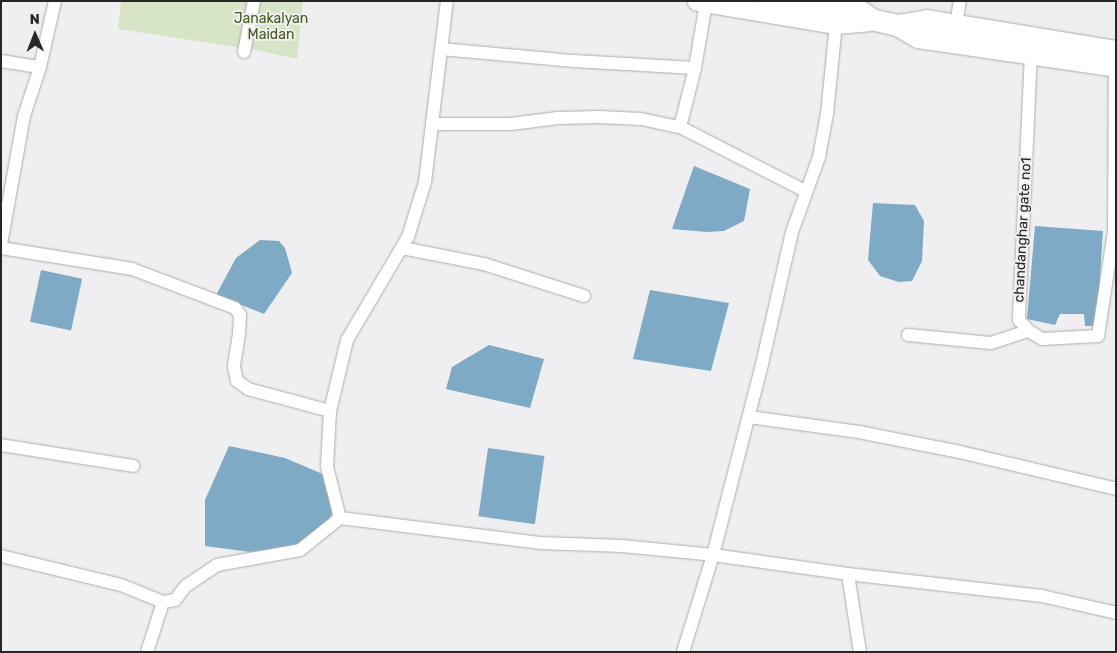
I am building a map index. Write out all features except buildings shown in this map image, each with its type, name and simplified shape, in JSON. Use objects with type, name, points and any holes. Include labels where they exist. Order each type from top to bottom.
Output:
[{"type":"main road","points":[[770,1],[839,12],[887,23],[918,37],[1031,53],[1115,61]]},
{"type":"main road","points":[[887,23],[927,20],[1115,61]]},
{"type":"street","points":[[1,244],[24,116],[40,67],[55,1]]},
{"type":"street","points":[[244,52],[254,1]]},
{"type":"street","points":[[340,518],[327,467],[330,411],[347,340],[408,237],[425,182],[446,1]]},
{"type":"street","points":[[956,25],[960,1]]},
{"type":"street","points":[[680,127],[694,68],[701,2],[839,12],[827,114],[819,157],[805,191],[792,232],[749,417],[713,555],[683,652]]},
{"type":"street","points":[[441,49],[574,61],[694,68]]},
{"type":"street","name":"chandanghar gate no1","points":[[1029,331],[1020,320],[1031,53]]},
{"type":"street","points":[[1,61],[40,67]]},
{"type":"street","points":[[908,335],[991,343],[1029,331],[1042,339],[1098,336],[1114,231],[1115,61]]},
{"type":"street","points":[[432,124],[512,124],[558,118],[599,117],[641,119],[680,127],[805,191]]},
{"type":"street","points":[[1,248],[132,269],[235,308],[240,315],[240,334],[234,366],[238,381],[248,389],[330,411]]},
{"type":"street","points":[[402,248],[484,264],[584,296]]},
{"type":"street","points":[[749,417],[859,432],[960,452],[1116,489]]},
{"type":"street","points":[[1,445],[132,466]]},
{"type":"street","points":[[1,556],[121,586],[163,602],[175,600],[186,586],[218,565],[300,550],[340,518],[542,543],[622,546],[713,555],[848,574],[1042,596],[1116,613]]},
{"type":"street","points":[[848,574],[860,652]]},
{"type":"street","points":[[147,652],[163,602]]},
{"type":"green space","name":"Janakalyan Maidan","points":[[121,1],[303,1],[297,59],[256,50],[118,29]]},
{"type":"water","points":[[694,166],[750,189],[744,221],[724,231],[707,232],[672,229]]},
{"type":"water","points":[[873,203],[915,205],[924,221],[922,261],[912,281],[899,282],[880,276],[868,260]]},
{"type":"water","points":[[1035,226],[1103,231],[1097,326],[1085,326],[1084,314],[1060,314],[1055,325],[1027,319]]},
{"type":"water","points":[[260,240],[279,241],[285,248],[292,273],[264,314],[216,295],[236,258]]},
{"type":"water","points":[[41,270],[82,279],[71,331],[30,322]]},
{"type":"water","points":[[650,290],[729,303],[711,371],[633,359]]},
{"type":"water","points":[[489,345],[544,359],[530,408],[446,389],[452,367]]},
{"type":"water","points":[[229,446],[285,458],[325,475],[336,504],[323,534],[294,546],[250,552],[205,546],[205,500]]},
{"type":"water","points":[[488,448],[544,456],[535,524],[478,516]]}]
